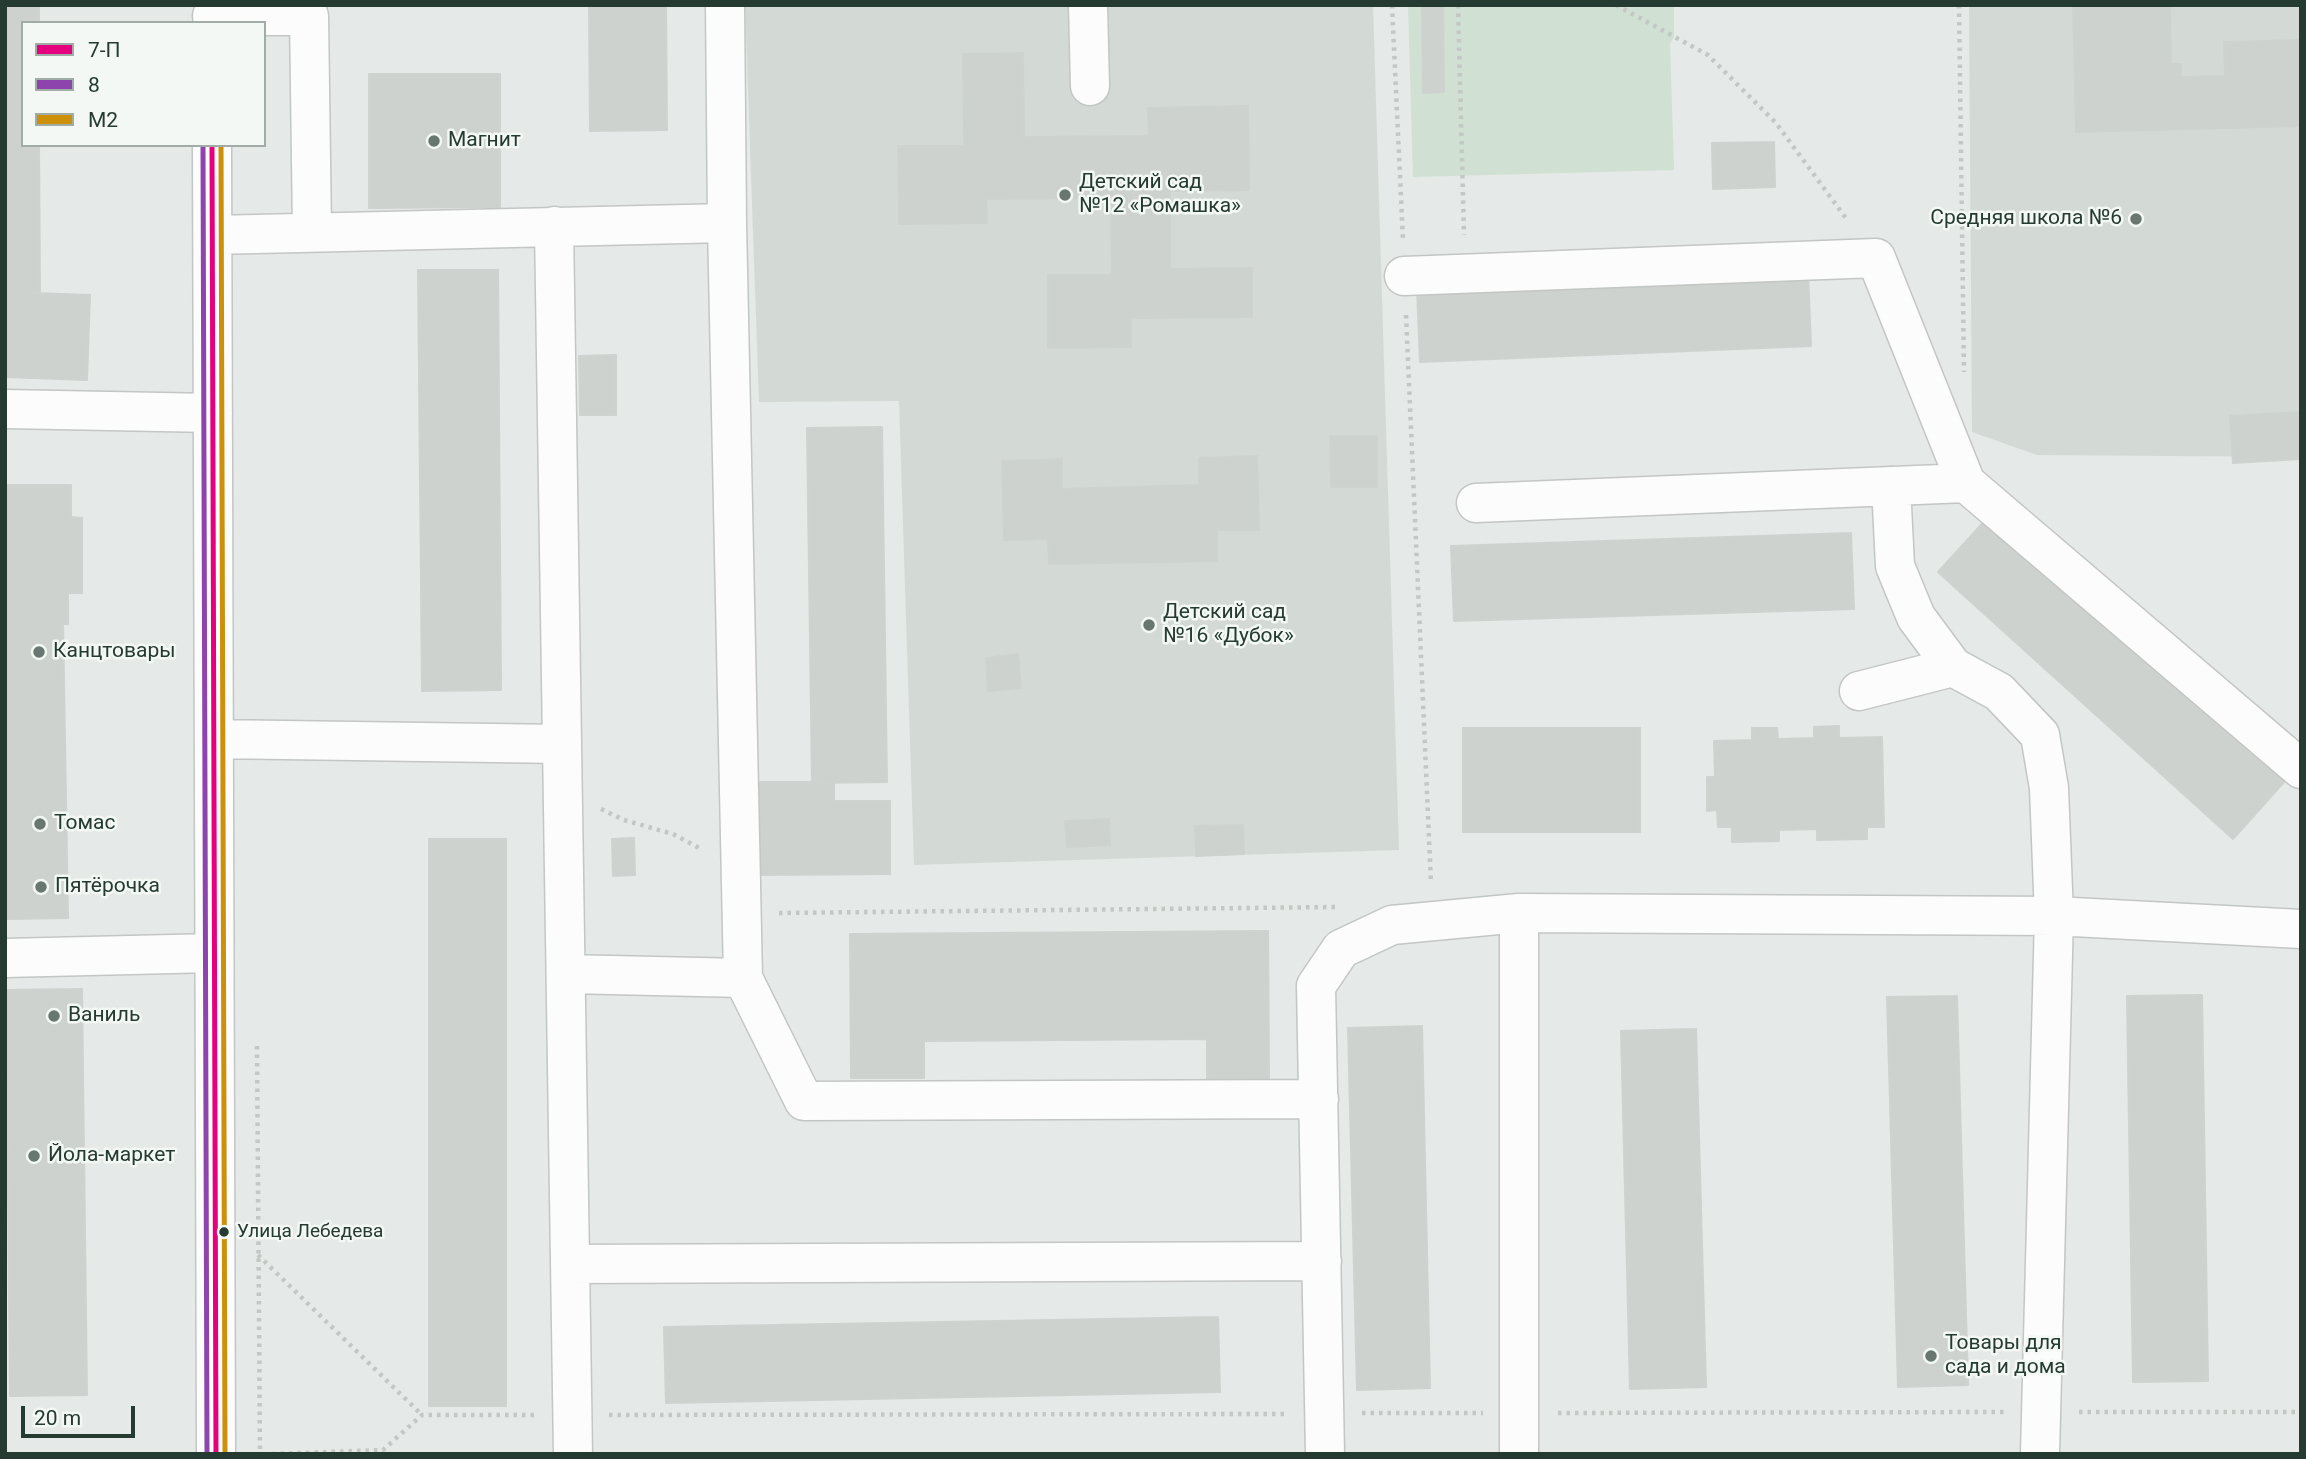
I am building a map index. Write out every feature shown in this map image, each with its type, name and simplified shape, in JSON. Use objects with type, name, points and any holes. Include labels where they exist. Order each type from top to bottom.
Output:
[{"type":"street","points":[[725,5],[743,978],[804,1101],[1318,1099]]},
{"type":"street","points":[[1088,5],[1090,86]]},
{"type":"street","points":[[212,15],[309,16],[312,232]]},
{"type":"street","points":[[212,147],[216,1454]]},
{"type":"street","points":[[213,235],[727,223]]},
{"type":"street","points":[[554,226],[573,1454]]},
{"type":"street","points":[[1405,276],[1876,258],[1966,483],[2301,769]]},
{"type":"street","points":[[5,410],[213,413]]},
{"type":"street","points":[[1476,503],[1966,483]]},
{"type":"street","points":[[1891,486],[1895,566],[1916,617],[1953,667],[1999,691],[2040,735],[2049,788],[2054,916],[2040,1454]]},
{"type":"street","points":[[1859,691],[1953,667]]},
{"type":"street","points":[[214,739],[562,744]]},
{"type":"street","points":[[1519,913],[1519,1454]]},
{"type":"street","points":[[1325,1454],[1316,986],[1341,949],[1392,925],[1519,913],[2054,916],[2301,929]]},
{"type":"street","points":[[5,958],[214,953]]},
{"type":"street","points":[[566,974],[743,978]]},
{"type":"street","points":[[570,1264],[1322,1261]]},
{"type":"path","points":[[1392,5],[1432,892]]},
{"type":"path","points":[[1458,5],[1465,274]]},
{"type":"path","points":[[1616,5],[1708,55],[1776,123],[1876,258]]},
{"type":"path","points":[[1959,5],[1965,374]]},
{"type":"path","points":[[563,790],[624,820],[673,834],[710,853]]},
{"type":"path","points":[[741,914],[1349,907]]},
{"type":"path","points":[[258,1255],[422,1415],[383,1450],[272,1454]]},
{"type":"shaded area","points":[[745,5],[1373,5],[1399,850],[914,865],[899,401],[759,402]]},
{"type":"shaded area","name":"Средняя школа №6","points":[[1969,5],[2301,5],[2301,457],[2037,455],[1972,432]]},
{"type":"green space","points":[[1408,5],[1674,5],[1674,36],[1670,44],[1674,170],[1413,177]]},
{"type":"building","points":[[5,5],[39,5],[39,21],[21,21],[21,147],[39,147],[40,293],[5,292]]},
{"type":"building","points":[[589,5],[666,5],[667,130],[590,131]]},
{"type":"building","points":[[1422,5],[1443,5],[1444,92],[1423,93]]},
{"type":"building","points":[[2073,5],[2170,5],[2171,64],[2181,64],[2181,77],[2225,76],[2224,42],[2301,40],[2301,126],[2076,132]]},
{"type":"building","points":[[1023,53],[1024,137],[1149,136],[1148,108],[1248,106],[1249,190],[1170,191],[1170,269],[1252,268],[1252,317],[1131,318],[1131,347],[1048,348],[1048,275],[1112,275],[1111,198],[986,199],[987,223],[899,224],[898,146],[964,146],[963,54]]},
{"type":"building","name":"Магнит","points":[[369,74],[500,74],[500,207],[369,208]]},
{"type":"building","points":[[1774,142],[1775,187],[1713,189],[1712,143]]},
{"type":"building","points":[[418,270],[498,270],[501,690],[422,691]]},
{"type":"building","points":[[1808,273],[1811,346],[1420,362],[1417,289]]},
{"type":"building","points":[[5,292],[90,295],[87,380],[5,377]]},
{"type":"building","points":[[616,355],[616,415],[580,415],[579,356]]},
{"type":"building","points":[[2301,412],[2301,459],[2233,463],[2230,416]]},
{"type":"building","points":[[882,427],[887,782],[812,783],[807,428]]},
{"type":"building","points":[[1330,436],[1377,436],[1377,487],[1331,487]]},
{"type":"building","points":[[1257,456],[1259,530],[1217,530],[1217,561],[1049,564],[1048,539],[1004,540],[1002,461],[1062,459],[1062,489],[1199,485],[1199,458]]},
{"type":"building","points":[[5,485],[71,485],[71,517],[82,518],[82,593],[68,593],[68,624],[63,624],[68,918],[5,919]]},
{"type":"building","points":[[1990,515],[2285,781],[2233,839],[1938,572]]},
{"type":"building","points":[[1851,533],[1854,609],[1454,621],[1451,546]]},
{"type":"building","points":[[1018,654],[1021,688],[988,691],[986,658]]},
{"type":"building","points":[[1839,726],[1839,738],[1882,737],[1884,827],[1867,827],[1867,839],[1817,840],[1817,829],[1779,830],[1779,841],[1732,842],[1732,827],[1718,827],[1717,810],[1707,811],[1707,777],[1715,777],[1714,741],[1752,740],[1752,728],[1777,728],[1778,739],[1814,738],[1814,727]]},
{"type":"building","points":[[1463,728],[1640,728],[1640,832],[1463,832]]},
{"type":"building","points":[[756,782],[834,782],[834,801],[890,801],[890,874],[755,875]]},
{"type":"building","points":[[1109,819],[1110,845],[1067,847],[1065,821]]},
{"type":"building","points":[[1243,825],[1244,854],[1196,856],[1195,826]]},
{"type":"building","points":[[634,838],[635,875],[613,876],[612,839]]},
{"type":"building","points":[[429,839],[506,839],[506,1406],[429,1406]]},
{"type":"building","points":[[1268,931],[1269,1079],[1207,1080],[1207,1039],[924,1041],[924,1078],[851,1078],[850,934]]},
{"type":"building","points":[[82,989],[87,1395],[10,1396],[6,990]]},
{"type":"building","points":[[2202,995],[2208,1381],[2133,1382],[2127,996]]},
{"type":"building","points":[[1957,996],[1968,1385],[1898,1387],[1887,997]]},
{"type":"building","points":[[1422,1026],[1430,1388],[1357,1390],[1348,1028]]},
{"type":"building","points":[[1696,1029],[1706,1387],[1630,1389],[1621,1031]]},
{"type":"building","points":[[1218,1317],[1220,1392],[666,1403],[664,1327]]},
{"type":"transit line","name":"8","points":[[203,147],[207,1454]]},
{"type":"transit line","name":"7-П","points":[[212,147],[216,1454]]},
{"type":"transit line","name":"М2","points":[[221,147],[225,1454]]},
{"type":"place","name":"Магнит","points":[[434,141]]},
{"type":"place","name":"Детский сад №12 «Ромашка»","points":[[1065,195]]},
{"type":"place","name":"Средняя школа №6","points":[[2136,219]]},
{"type":"place","name":"Детский сад №16 «Дубок»","points":[[1149,625]]},
{"type":"place","name":"Канцтовары","points":[[39,652]]},
{"type":"place","name":"Томас","points":[[40,824]]},
{"type":"place","name":"Пятёрочка","points":[[41,887]]},
{"type":"place","name":"Ваниль","points":[[54,1016]]},
{"type":"place","name":"Йола-маркет","points":[[34,1156]]},
{"type":"place","name":"Улица Лебедева","points":[[224,1232]]},
{"type":"place","name":"Товары для сада и дома","points":[[1931,1356]]}]
